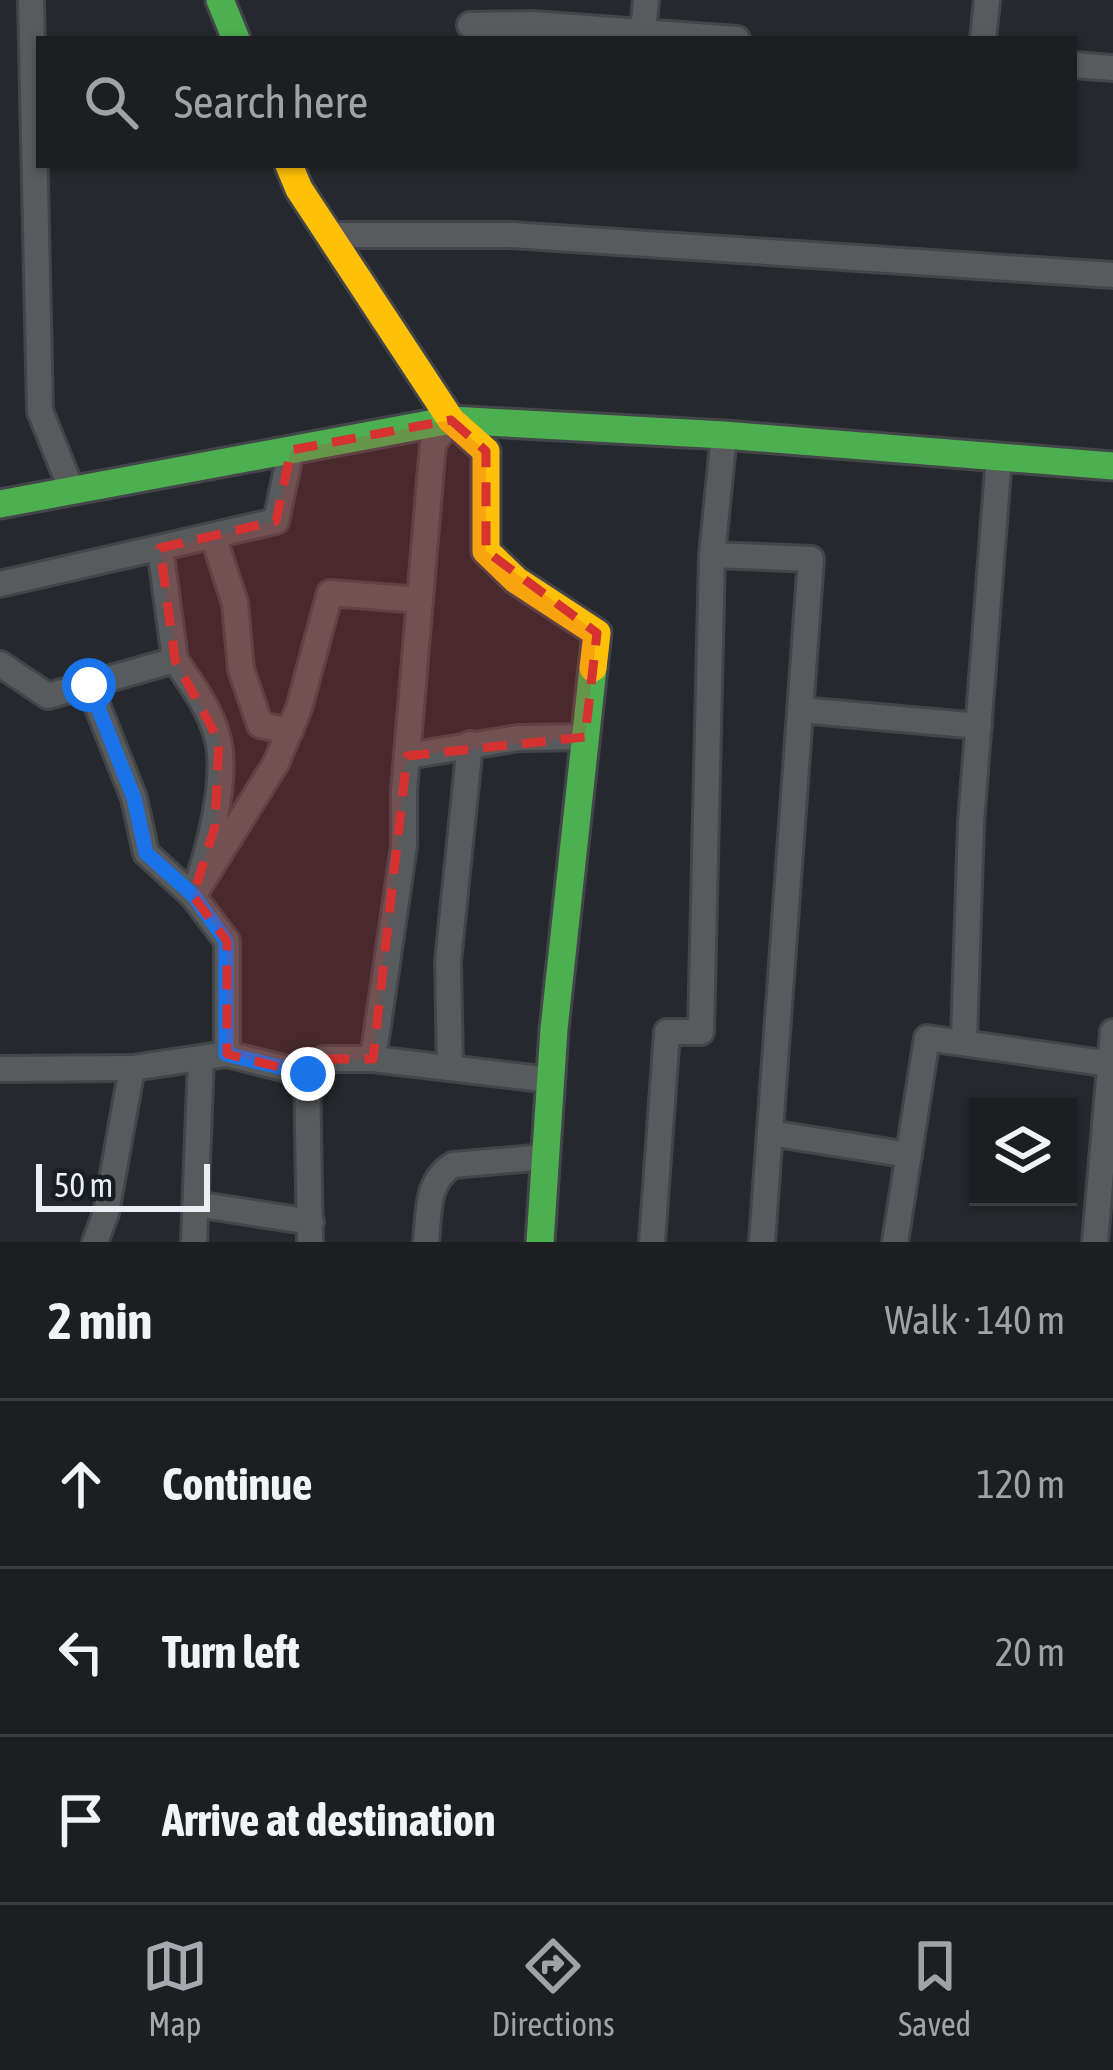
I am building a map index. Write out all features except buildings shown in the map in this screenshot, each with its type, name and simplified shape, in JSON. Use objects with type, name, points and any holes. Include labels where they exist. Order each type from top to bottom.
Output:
[{"type":"street","points":[[31,0],[40,411],[71,491]]},
{"type":"street","points":[[220,0],[235,36]]},
{"type":"street","points":[[643,32],[646,0]]},
{"type":"street","points":[[983,36],[987,0]]},
{"type":"street","points":[[470,25],[532,24],[697,36]]},
{"type":"street","points":[[1077,65],[1113,68]]},
{"type":"street","points":[[290,168],[298,189],[452,420],[486,452],[486,551],[516,580],[596,633],[550,1080],[540,1242]]},
{"type":"street","points":[[329,235],[512,235],[1113,275]]},
{"type":"street","points":[[0,504],[452,420],[724,435],[1113,466]]},
{"type":"street","points":[[374,1059],[404,846],[406,756],[433,445],[452,420]]},
{"type":"street","points":[[652,1242],[667,1032],[700,1032],[712,555],[724,435]]},
{"type":"street","points":[[0,584],[277,521],[291,450]]},
{"type":"street","points":[[964,1040],[979,726],[999,456]]},
{"type":"street","points":[[213,536],[236,603],[241,669],[260,725],[290,730]]},
{"type":"street","points":[[160,548],[175,660],[205,704],[219,740],[215,826],[194,896]]},
{"type":"street","points":[[712,555],[812,559],[762,1242]]},
{"type":"street","points":[[194,896],[277,763],[330,593],[420,600]]},
{"type":"street","points":[[0,664],[48,697],[175,660]]},
{"type":"street","points":[[89,685],[134,798],[146,853],[194,896],[226,941],[194,1242]]},
{"type":"street","points":[[800,710],[979,726]]},
{"type":"street","points":[[406,756],[470,744],[586,737]]},
{"type":"street","points":[[450,1068],[448,961],[470,744]]},
{"type":"street","points":[[1095,1242],[1113,1032]]},
{"type":"street","points":[[895,1242],[927,1038],[1111,1064]]},
{"type":"street","points":[[0,1069],[132,1068],[214,1056],[308,1074]]},
{"type":"street","points":[[196,1204],[310,1232],[308,1074],[324,1059],[374,1059],[550,1080]]},
{"type":"street","points":[[95,1242],[106,1213],[132,1068]]},
{"type":"street","points":[[770,1133],[909,1155]]},
{"type":"street","points":[[426,1242],[435,1180],[442,1172],[453,1165],[545,1157]]},
{"type":"highlighted area","points":[[451,420],[486,451],[486,551],[597,633],[585,737],[407,756],[373,1059],[324,1059],[307,1074],[227,1054],[227,941],[193,896],[215,826],[219,741],[175,660],[160,548],[276,521],[291,450]]},
{"type":"traffic: fast","points":[[220,0],[235,36]]},
{"type":"traffic: fast","points":[[0,504],[451,420],[724,435],[1113,466]]},
{"type":"traffic: fast","points":[[540,1242],[554,1029],[593,668]]},
{"type":"traffic: slow","points":[[290,168],[299,189],[451,420],[486,451],[486,551],[516,580],[597,633],[593,668]]},
{"type":"route","points":[[89,685],[134,798],[146,853],[194,896],[226,941],[226,1054],[308,1074]]}]
